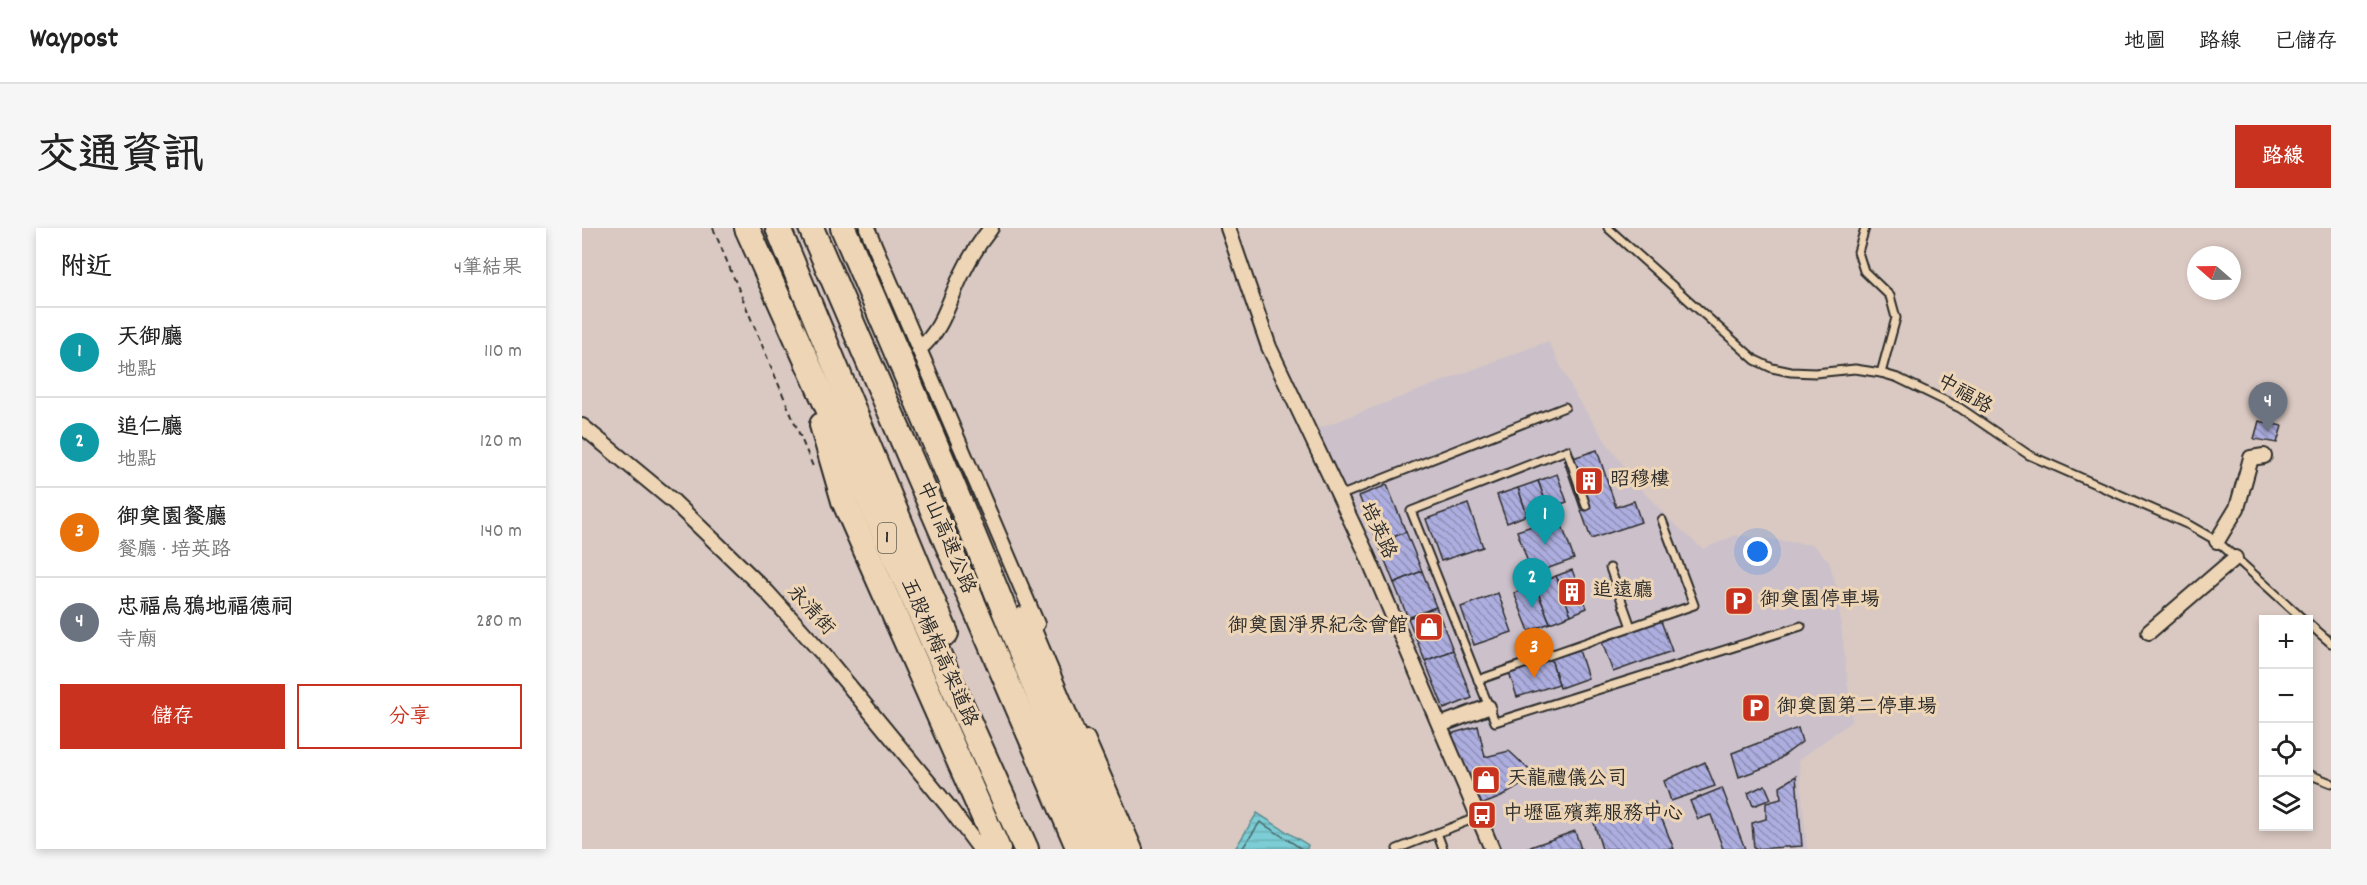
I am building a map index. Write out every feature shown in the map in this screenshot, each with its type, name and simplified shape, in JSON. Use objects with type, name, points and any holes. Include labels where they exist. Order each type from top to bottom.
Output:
[{"type":"highway","name":"五股楊梅高架道路","points":[[747,228],[1026,849]]},
{"type":"highway","name":"中山高速公路","points":[[778,228],[1036,849]]},
{"type":"highway","name":"中山高速公路","points":[[811,228],[1079,849]]},
{"type":"highway","points":[[843,228],[928,425],[1065,761],[1098,849]]},
{"type":"highway","points":[[798,342],[844,501],[998,849]]},
{"type":"highway","points":[[928,425],[1028,628],[1121,849]]},
{"type":"street","points":[[867,228],[1135,849]]},
{"type":"street","points":[[919,349],[931,340],[939,327],[960,277],[976,248],[991,228]]},
{"type":"street","name":"培英路","points":[[1228,228],[1269,347],[1339,496],[1480,816],[1492,849]]},
{"type":"street","name":"永清街","points":[[582,426],[674,502],[767,592],[823,654],[981,849]]},
{"type":"street","points":[[2217,541],[2237,508],[2251,458],[2264,456]]},
{"type":"street","points":[[2149,632],[2235,558]]},
{"type":"street","points":[[1440,725],[1488,707]]},
{"type":"lane","name":"中福路","points":[[1608,228],[1755,360],[1772,368],[1791,372],[1815,373],[1855,369],[1898,378],[1960,408],[2029,455],[2189,525],[2217,541],[2298,615]]},
{"type":"lane","points":[[1866,228],[1858,252],[1864,271],[1890,296],[1896,318],[1881,373]]},
{"type":"lane","points":[[1339,496],[1565,407]]},
{"type":"lane","points":[[1586,506],[1567,450],[1412,511],[1488,707],[1496,722],[1801,626]]},
{"type":"lane","points":[[1478,680],[1694,605],[1662,520]]},
{"type":"lane","points":[[1610,568],[1630,627]]},
{"type":"lane","points":[[2313,627],[2331,643]]},
{"type":"lane","points":[[2313,776],[2331,783]]},
{"type":"lane","points":[[1397,849],[1480,816]]},
{"type":"lane","points":[[1437,833],[1443,849]]},
{"type":"shaded area","points":[[1548,341],[1576,396],[1640,488],[1669,519],[1703,549],[1736,535],[1813,545],[1829,561],[1837,589],[1852,721],[1799,760],[1807,849],[1498,849],[1317,429]]},
{"type":"water","points":[[1257,813],[1308,845],[1307,849],[1235,849]]},
{"type":"building","points":[[2259,421],[2282,426],[2277,443],[2254,439]]},
{"type":"building","name":"昭穆樓","points":[[1597,450],[1616,507],[1634,501],[1641,522],[1591,539],[1564,461]]},
{"type":"building","points":[[1557,474],[1567,502],[1548,508],[1538,481]]},
{"type":"building","points":[[1538,481],[1548,508],[1527,515],[1518,488]]},
{"type":"building","points":[[1387,485],[1406,532],[1378,543],[1359,496]]},
{"type":"building","points":[[1518,488],[1527,515],[1507,523],[1497,495]]},
{"type":"building","points":[[1468,504],[1483,547],[1441,561],[1426,519]]},
{"type":"building","points":[[1559,517],[1574,559],[1532,574],[1517,531]]},
{"type":"building","points":[[1406,532],[1422,571],[1394,583],[1378,543]]},
{"type":"building","name":"追遠廳","points":[[1572,570],[1587,608],[1571,615],[1556,576]]},
{"type":"building","points":[[1422,571],[1436,607],[1408,618],[1394,583]]},
{"type":"building","points":[[1556,576],[1571,615],[1550,623],[1535,585]]},
{"type":"building","points":[[1535,585],[1550,623],[1529,631],[1514,593]]},
{"type":"building","points":[[1498,593],[1512,632],[1474,645],[1461,607]]},
{"type":"building","points":[[1436,607],[1453,650],[1425,661],[1408,618]]},
{"type":"building","points":[[1661,621],[1672,651],[1613,672],[1602,642]]},
{"type":"building","points":[[1453,650],[1472,698],[1444,709],[1425,661]]},
{"type":"building","points":[[1579,650],[1588,678],[1560,688],[1551,659]]},
{"type":"building","points":[[1551,659],[1559,684],[1517,697],[1509,672]]},
{"type":"building","points":[[1478,726],[1485,757],[1509,751],[1536,776],[1501,797],[1481,805],[1450,734]]},
{"type":"building","points":[[1798,728],[1802,742],[1771,765],[1739,777],[1732,753]]},
{"type":"building","points":[[1705,762],[1715,786],[1671,801],[1664,781]]},
{"type":"building","points":[[1796,776],[1802,846],[1754,849],[1752,823],[1766,819],[1766,803],[1781,799],[1780,786]]},
{"type":"building","points":[[1765,785],[1771,799],[1753,806],[1748,793]]},
{"type":"building","points":[[1722,788],[1745,849],[1723,849],[1711,815],[1698,819],[1690,801]]},
{"type":"building","points":[[1655,802],[1674,849],[1602,849],[1594,823]]},
{"type":"building","points":[[1575,831],[1581,849],[1525,849]]},
{"type":"place","name":"忠福烏鴉地福德祠","points":[[2268,432]]},
{"type":"place","name":"昭穆樓","points":[[1589,481]]},
{"type":"place","name":"天御廳","points":[[1545,545]]},
{"type":"place","name":"追遠廳","points":[[1572,592]]},
{"type":"place","name":"御奠園停車場","points":[[1739,601]]},
{"type":"place","name":"追仁廳","points":[[1532,608]]},
{"type":"place","name":"御奠園淨界紀念會館","points":[[1429,627]]},
{"type":"place","name":"御奠園餐廳","points":[[1534,678]]},
{"type":"place","name":"御奠園第二停車場","points":[[1756,708]]},
{"type":"place","name":"天龍禮儀公司","points":[[1486,780]]},
{"type":"place","name":"中壢區殯葬服務中心","points":[[1482,815]]}]
